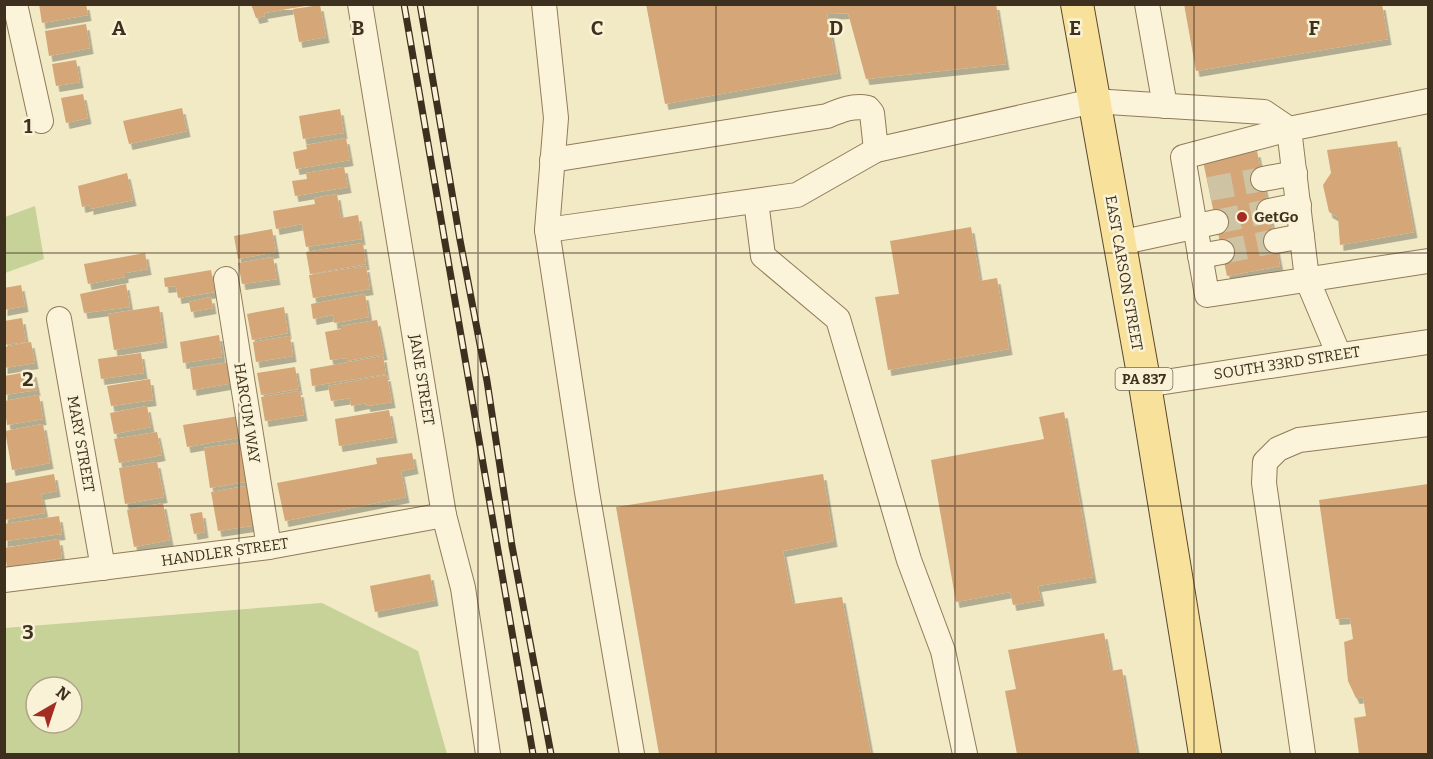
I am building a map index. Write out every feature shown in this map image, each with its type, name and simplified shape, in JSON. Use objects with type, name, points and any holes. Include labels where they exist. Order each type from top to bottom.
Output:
[{"type":"main road","name":"EAST CARSON STREET","points":[[1077,4],[1145,385],[1205,754]]},
{"type":"street","points":[[15,4],[41,122]]},
{"type":"street","name":"JANE STREET","points":[[360,4],[444,515],[463,588],[488,754]]},
{"type":"street","points":[[544,4],[556,118],[547,230],[587,492],[632,754]]},
{"type":"street","points":[[1147,4],[1165,106]]},
{"type":"street","points":[[547,230],[797,195],[876,150],[1093,101],[1264,112],[1289,129],[1307,279],[1339,355]]},
{"type":"street","points":[[1428,101],[1289,129],[1183,157],[1199,190],[1211,254],[1207,295],[1428,261]]},
{"type":"street","points":[[552,160],[826,116],[850,107],[861,106],[868,108],[872,113],[876,150]]},
{"type":"street","points":[[1263,179],[1295,173]]},
{"type":"street","points":[[756,201],[763,256],[838,319],[909,560],[944,651],[965,754]]},
{"type":"street","points":[[1269,211],[1299,205]]},
{"type":"street","points":[[1119,243],[1205,224]]},
{"type":"street","points":[[1275,241],[1302,236]]},
{"type":"street","name":"HARCUM WAY","points":[[226,279],[269,547]]},
{"type":"street","name":"MARY STREET","points":[[59,319],[103,568]]},
{"type":"street","name":"SOUTH 33RD STREET","points":[[1145,385],[1428,342]]},
{"type":"street","points":[[1304,754],[1264,483],[1265,462],[1278,449],[1299,440],[1428,424]]},
{"type":"street","name":"HANDLER STREET","points":[[4,580],[269,547],[444,515]]},
{"type":"green space","points":[[35,206],[44,259],[5,273],[5,217]]},
{"type":"green space","points":[[322,603],[418,651],[447,754],[5,754],[5,628]]},
{"type":"building","points":[[39,4],[86,4],[88,15],[42,23]]},
{"type":"building","points":[[251,4],[305,4],[305,6],[264,13],[265,16],[256,18]]},
{"type":"building","points":[[646,4],[996,4],[1006,64],[866,79],[848,13],[827,14],[838,73],[665,104]]},
{"type":"building","points":[[1184,4],[1382,4],[1388,39],[1196,71]]},
{"type":"building","points":[[320,5],[326,37],[299,42],[293,9]]},
{"type":"building","points":[[86,24],[90,48],[49,56],[45,31]]},
{"type":"building","points":[[76,60],[80,82],[56,86],[52,64]]},
{"type":"building","points":[[83,94],[88,118],[66,123],[61,98]]},
{"type":"building","points":[[182,108],[187,131],[129,144],[123,121]]},
{"type":"building","points":[[340,109],[344,133],[303,139],[299,116]]},
{"type":"building","points":[[346,138],[350,160],[296,169],[293,152],[307,149],[306,145]]},
{"type":"building","points":[[1397,141],[1414,232],[1340,245],[1338,217],[1329,212],[1323,185],[1331,173],[1327,150]]},
{"type":"building","name":"GetGo","points":[[1257,151],[1280,266],[1227,276],[1203,161]]},
{"type":"building","points":[[344,167],[348,187],[295,196],[292,181],[307,179],[306,173]]},
{"type":"building","points":[[127,173],[133,200],[90,209],[90,205],[82,207],[78,186]]},
{"type":"building","points":[[337,194],[341,218],[358,215],[362,239],[306,247],[302,224],[276,229],[273,211],[315,204],[314,198]]},
{"type":"building","points":[[971,227],[980,281],[997,278],[1009,349],[888,370],[875,297],[899,294],[890,241]]},
{"type":"building","points":[[272,229],[276,252],[238,259],[234,236]]},
{"type":"building","points":[[363,243],[366,264],[310,274],[306,252]]},
{"type":"building","points":[[145,253],[148,269],[125,273],[125,277],[88,284],[84,264]]},
{"type":"building","points":[[273,257],[277,279],[242,284],[238,263]]},
{"type":"building","points":[[366,266],[370,289],[313,298],[309,275]]},
{"type":"building","points":[[211,270],[215,292],[178,298],[176,286],[165,287],[164,278]]},
{"type":"building","points":[[126,284],[130,307],[84,313],[80,294]]},
{"type":"building","points":[[21,285],[25,306],[4,310],[4,288]]},
{"type":"building","points":[[365,294],[369,317],[334,323],[333,315],[313,319],[311,304]]},
{"type":"building","points":[[211,297],[213,308],[191,312],[189,302]]},
{"type":"building","points":[[159,306],[164,342],[114,350],[108,314]]},
{"type":"building","points":[[284,307],[288,333],[252,340],[247,314]]},
{"type":"building","points":[[22,318],[26,342],[4,345],[4,321]]},
{"type":"building","points":[[377,320],[384,354],[346,361],[346,358],[330,360],[325,332],[341,329],[341,326]]},
{"type":"building","points":[[219,335],[222,357],[183,363],[180,342]]},
{"type":"building","points":[[290,336],[293,356],[256,362],[253,342]]},
{"type":"building","points":[[31,342],[35,363],[4,368],[4,347]]},
{"type":"building","points":[[141,353],[144,373],[101,379],[98,359]]},
{"type":"building","points":[[383,356],[386,374],[312,386],[310,369]]},
{"type":"building","points":[[230,362],[233,383],[193,390],[190,368]]},
{"type":"building","points":[[295,367],[299,389],[261,395],[257,373]]},
{"type":"building","points":[[33,371],[37,390],[4,395],[4,376]]},
{"type":"building","points":[[387,375],[392,402],[351,406],[350,398],[331,401],[328,386]]},
{"type":"building","points":[[150,379],[153,400],[111,406],[107,386]]},
{"type":"building","points":[[300,391],[304,415],[265,421],[261,397]]},
{"type":"building","points":[[39,395],[43,419],[7,425],[4,401]]},
{"type":"building","points":[[147,406],[151,427],[114,434],[110,413]]},
{"type":"building","points":[[389,410],[394,437],[339,446],[335,419]]},
{"type":"building","points":[[1064,412],[1093,577],[1038,586],[1041,600],[1013,605],[1010,592],[956,602],[931,460],[1044,439],[1039,417]]},
{"type":"building","points":[[239,416],[243,437],[187,447],[183,425]]},
{"type":"building","points":[[43,424],[50,463],[12,470],[5,431]]},
{"type":"building","points":[[157,432],[162,455],[119,463],[114,439]]},
{"type":"building","points":[[244,442],[251,481],[210,488],[204,448]]},
{"type":"building","points":[[412,453],[415,468],[401,471],[406,497],[285,521],[277,483],[377,464],[376,458]]},
{"type":"building","points":[[157,462],[164,497],[125,504],[119,468]]},
{"type":"building","points":[[54,474],[57,491],[41,494],[45,513],[4,520],[6,483]]},
{"type":"building","points":[[823,474],[834,541],[783,551],[793,604],[842,597],[871,754],[659,754],[616,507]]},
{"type":"building","points":[[1428,484],[1428,754],[1359,754],[1354,718],[1366,716],[1363,697],[1356,698],[1348,681],[1344,642],[1353,639],[1350,618],[1336,619],[1319,500]]},
{"type":"building","points":[[252,485],[258,525],[218,531],[211,492]]},
{"type":"building","points":[[163,503],[170,540],[134,547],[127,510]]},
{"type":"building","points":[[202,512],[205,532],[194,534],[190,514]]},
{"type":"building","points":[[59,516],[62,534],[4,541],[4,524]]},
{"type":"building","points":[[59,539],[62,558],[7,567],[4,548]]},
{"type":"building","points":[[430,574],[435,600],[375,612],[370,586]]},
{"type":"building","points":[[1104,633],[1111,671],[1122,669],[1137,754],[1017,754],[1005,691],[1016,689],[1008,650]]},
{"type":"tunnel","points":[[1209,189],[1263,179]]},
{"type":"tunnel","points":[[1216,222],[1269,211]]},
{"type":"tunnel","points":[[1222,252],[1276,241]]},
{"type":"railway","points":[[404,4],[533,754]]},
{"type":"railway","points":[[420,4],[460,240],[487,381],[512,546],[551,754]]},
{"type":"place","name":"GetGo","points":[[1242,217]]}]
